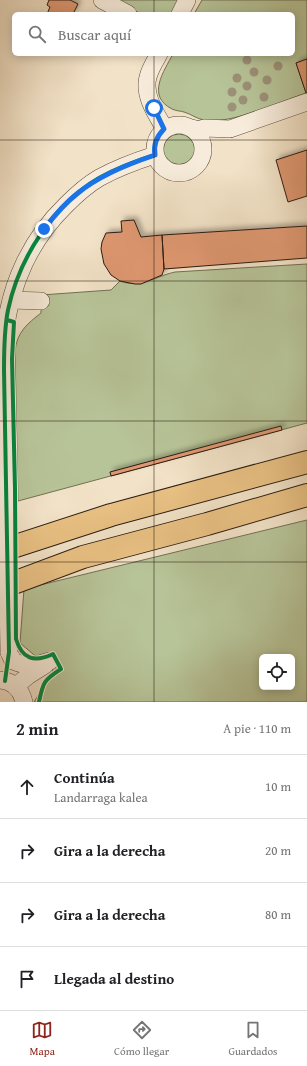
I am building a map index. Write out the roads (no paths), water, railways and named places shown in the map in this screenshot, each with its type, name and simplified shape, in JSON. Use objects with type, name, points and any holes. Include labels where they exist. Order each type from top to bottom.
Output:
[{"type":"highway","points":[[0,551],[111,515],[307,462]]},
{"type":"highway","points":[[0,588],[83,557],[207,524],[307,495]]},
{"type":"street","points":[[102,0],[124,12]]},
{"type":"street","points":[[181,12],[187,0]]},
{"type":"street","points":[[158,56],[149,74],[147,87],[150,101],[164,129]]},
{"type":"street","points":[[230,129],[204,128],[198,130],[185,125],[178,124],[171,126],[164,129],[156,140],[154,150],[155,155],[162,167],[176,173],[190,171],[197,165],[213,144],[230,129],[307,102]]},
{"type":"street","points":[[192,128],[202,141],[202,157]]},
{"type":"street","points":[[7,682],[9,652],[4,335],[8,309],[18,277],[32,247],[54,216],[78,193],[99,178],[155,155]]},
{"type":"street","points":[[11,300],[41,301]]},
{"type":"street","points":[[7,682],[29,675],[52,660],[29,667],[13,661],[9,652]]},
{"type":"street","points":[[7,682],[20,691],[24,702]]}]
